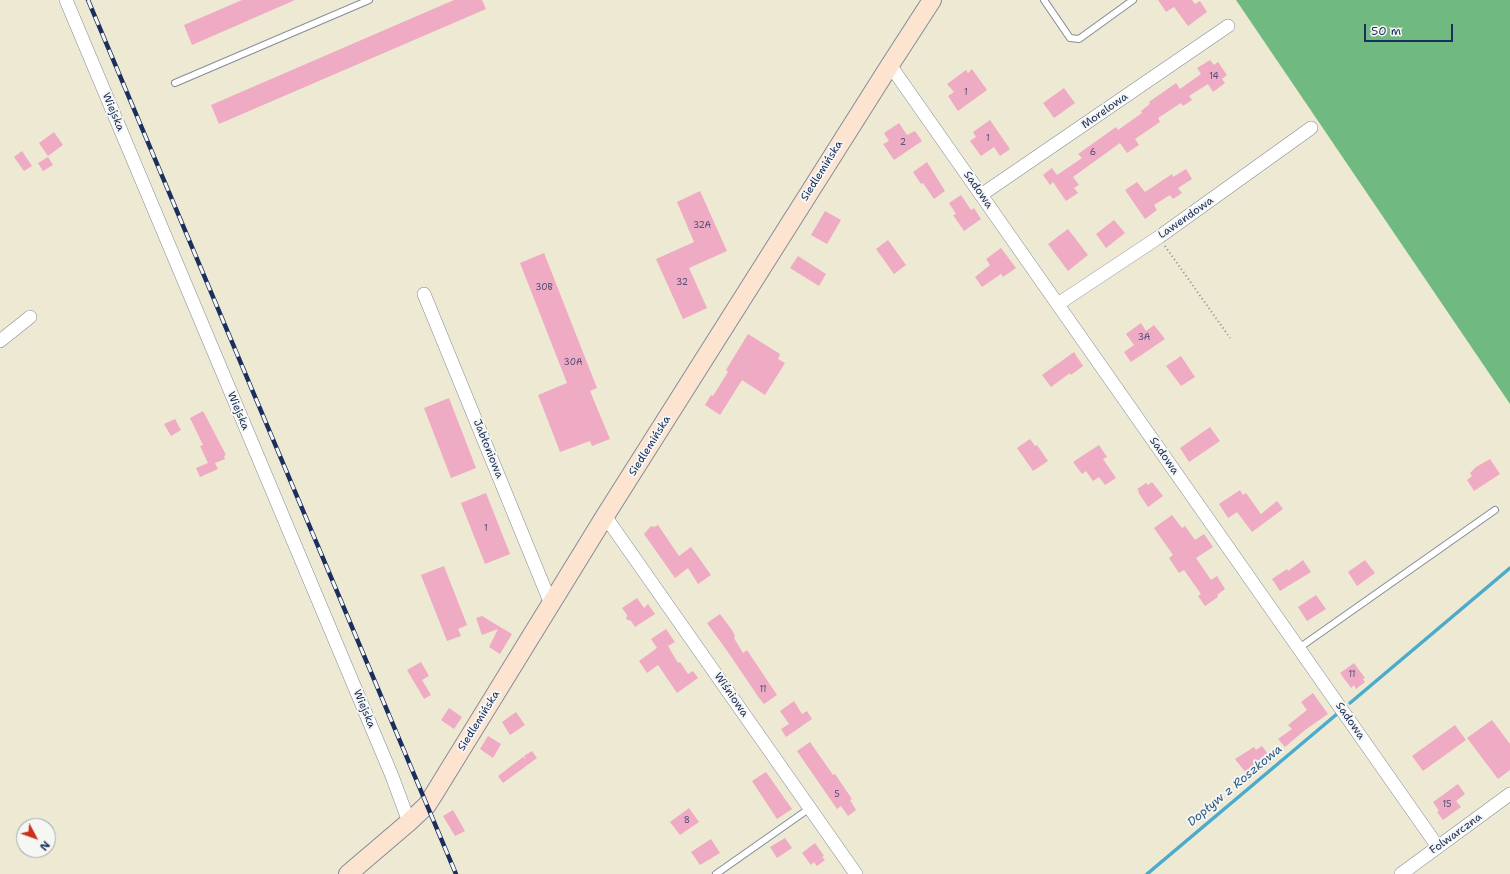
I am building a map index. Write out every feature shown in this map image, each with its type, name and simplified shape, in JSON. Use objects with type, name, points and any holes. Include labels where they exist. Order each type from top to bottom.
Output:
[{"type":"street","name":"Wiejska","points":[[66,0],[392,776],[408,822]]},
{"type":"street","name":"Siedlemińska","points":[[348,874],[427,805],[605,516],[932,0]]},
{"type":"street","name":"Morelowa","points":[[981,195],[1228,26]]},
{"type":"street","name":"Sadowa","points":[[890,65],[1438,846]]},
{"type":"street","name":"Lawendowa","points":[[1058,304],[1159,237],[1311,128]]},
{"type":"street","name":"Jabłoniowa","points":[[424,294],[551,604]]},
{"type":"street","points":[[0,341],[30,317]]},
{"type":"street","name":"Wiśniowa","points":[[605,516],[856,874]]},
{"type":"street","name":"Folwarczna","points":[[1401,874],[1510,794]]},
{"type":"lane","points":[[175,83],[369,0]]},
{"type":"lane","points":[[1044,0],[1070,38],[1079,39],[1133,0]]},
{"type":"lane","points":[[1299,648],[1495,510]]},
{"type":"lane","points":[[716,874],[810,808]]},
{"type":"path","points":[[1159,237],[1230,338]]},
{"type":"green space","points":[[1236,0],[1510,0],[1510,404]]},
{"type":"building","points":[[242,0],[295,0],[192,45],[184,25]]},
{"type":"building","points":[[454,0],[482,0],[486,9],[219,124],[211,105]]},
{"type":"building","points":[[1158,0],[1192,0],[1195,4],[1200,1],[1207,12],[1188,26],[1174,7],[1166,12]]},
{"type":"building","points":[[1210,60],[1214,65],[1218,62],[1227,75],[1222,79],[1225,83],[1213,92],[1208,84],[1189,96],[1192,100],[1183,106],[1181,103],[1158,118],[1160,122],[1135,139],[1139,145],[1127,153],[1120,143],[1073,177],[1079,185],[1074,188],[1078,193],[1066,201],[1053,182],[1050,185],[1043,175],[1052,168],[1057,175],[1082,158],[1078,154],[1116,127],[1118,130],[1142,113],[1141,111],[1150,104],[1149,102],[1176,83],[1180,89],[1201,74],[1197,68]]},
{"type":"building","points":[[972,69],[987,90],[958,111],[948,96],[954,92],[947,84],[966,70],[968,73]]},
{"type":"building","points":[[1064,88],[1075,103],[1054,118],[1043,103]]},
{"type":"building","points":[[990,120],[1010,149],[1000,156],[994,147],[981,156],[970,141],[976,137],[973,132]]},
{"type":"building","points":[[899,123],[907,135],[915,131],[922,141],[894,160],[883,144],[889,141],[884,133]]},
{"type":"building","points":[[54,132],[63,145],[48,156],[39,143]]},
{"type":"building","points":[[22,151],[32,166],[24,171],[14,157]]},
{"type":"building","points":[[48,157],[53,165],[43,171],[38,163]]},
{"type":"building","points":[[927,162],[945,191],[934,199],[913,172]]},
{"type":"building","points":[[1186,169],[1192,179],[1178,188],[1182,193],[1173,199],[1170,195],[1154,205],[1157,210],[1145,219],[1125,190],[1137,182],[1145,192],[1172,174],[1173,177]]},
{"type":"building","points":[[700,191],[727,251],[689,268],[707,308],[683,319],[656,259],[694,242],[677,202]]},
{"type":"building","points":[[961,195],[971,210],[974,208],[981,219],[964,231],[953,215],[956,214],[949,203]]},
{"type":"building","points":[[825,211],[841,220],[827,244],[811,235]]},
{"type":"building","points":[[1114,220],[1125,233],[1106,248],[1096,234]]},
{"type":"building","points":[[1068,229],[1088,255],[1068,271],[1048,244]]},
{"type":"building","points":[[888,240],[906,265],[894,274],[876,249]]},
{"type":"building","points":[[1001,248],[1016,268],[1003,277],[1001,274],[982,287],[975,277],[990,265],[986,259]]},
{"type":"building","points":[[544,253],[597,388],[590,391],[610,439],[592,446],[590,441],[560,452],[538,395],[567,383],[520,263]]},
{"type":"building","points":[[798,256],[826,274],[819,286],[790,268]]},
{"type":"building","points":[[1141,323],[1146,331],[1154,325],[1165,339],[1131,362],[1124,352],[1134,345],[1126,334]]},
{"type":"building","points":[[748,334],[780,354],[778,359],[785,363],[765,395],[742,380],[720,415],[705,405],[711,395],[713,396],[728,372],[726,370]]},
{"type":"building","points":[[1074,352],[1083,366],[1071,375],[1070,373],[1051,387],[1042,375]]},
{"type":"building","points":[[1181,356],[1195,377],[1181,386],[1166,366]]},
{"type":"building","points":[[449,398],[476,468],[451,478],[424,408]]},
{"type":"building","points":[[203,411],[226,455],[224,456],[225,459],[215,463],[218,469],[200,477],[196,468],[208,463],[200,446],[203,445],[190,418]]},
{"type":"building","points":[[175,419],[181,430],[171,436],[164,424]]},
{"type":"building","points":[[1210,427],[1220,441],[1189,462],[1180,448]]},
{"type":"building","points":[[1030,439],[1035,446],[1037,445],[1048,461],[1033,471],[1017,448]]},
{"type":"building","points":[[1099,445],[1107,457],[1103,459],[1116,478],[1105,485],[1099,477],[1093,481],[1086,471],[1082,474],[1073,462]]},
{"type":"building","points":[[1490,459],[1500,474],[1474,491],[1467,480],[1472,476],[1470,473],[1476,467]]},
{"type":"building","points":[[1152,482],[1163,496],[1148,507],[1137,489],[1146,483],[1148,485]]},
{"type":"building","points":[[1240,490],[1243,495],[1246,493],[1261,514],[1277,501],[1283,509],[1252,532],[1237,512],[1228,518],[1219,504]]},
{"type":"building","points":[[486,493],[510,554],[485,564],[461,503]]},
{"type":"building","points":[[1172,515],[1182,528],[1185,526],[1195,540],[1204,534],[1213,547],[1196,558],[1211,580],[1217,576],[1225,589],[1217,595],[1218,597],[1205,606],[1198,596],[1201,594],[1184,570],[1179,573],[1169,558],[1173,555],[1154,528]]},
{"type":"building","points":[[658,525],[679,556],[691,547],[711,575],[698,584],[688,568],[675,578],[644,534],[651,526],[654,527]]},
{"type":"building","points":[[1303,560],[1311,572],[1280,591],[1272,579],[1287,569],[1288,571]]},
{"type":"building","points":[[1365,560],[1375,573],[1357,586],[1348,572]]},
{"type":"building","points":[[444,566],[467,625],[458,629],[461,636],[447,641],[421,575]]},
{"type":"building","points":[[1316,595],[1326,609],[1307,621],[1298,607]]},
{"type":"building","points":[[637,598],[644,608],[648,604],[655,614],[635,627],[631,621],[626,619],[627,615],[622,608]]},
{"type":"building","points":[[720,614],[732,630],[735,636],[734,638],[743,653],[747,650],[777,695],[764,704],[707,623]]},
{"type":"building","points":[[482,616],[512,634],[500,654],[489,647],[498,629],[482,635],[476,618]]},
{"type":"building","points":[[666,629],[675,642],[668,646],[678,663],[680,662],[688,674],[693,671],[698,678],[677,693],[658,665],[647,673],[639,661],[657,648],[651,639]]},
{"type":"building","points":[[421,662],[429,676],[422,680],[431,695],[424,699],[407,670]]},
{"type":"building","points":[[1354,663],[1365,678],[1363,679],[1365,682],[1356,689],[1354,685],[1351,688],[1340,673]]},
{"type":"building","points":[[1313,693],[1328,714],[1305,730],[1285,747],[1278,739],[1292,729],[1288,725],[1307,710],[1301,702]]},
{"type":"building","points":[[794,701],[802,714],[807,711],[812,719],[786,737],[781,729],[789,724],[780,711]]},
{"type":"building","points":[[449,708],[462,717],[454,729],[441,720]]},
{"type":"building","points":[[516,712],[525,725],[510,735],[502,722]]},
{"type":"building","points":[[1492,720],[1510,744],[1510,770],[1498,779],[1467,738]]},
{"type":"building","points":[[1455,725],[1466,740],[1423,771],[1412,756]]},
{"type":"building","points":[[488,736],[501,744],[493,758],[480,749]]},
{"type":"building","points":[[810,742],[852,799],[850,800],[856,810],[848,816],[841,806],[837,809],[797,751]]},
{"type":"building","points":[[1262,746],[1273,761],[1250,778],[1235,759],[1254,747],[1256,750]]},
{"type":"building","points":[[532,751],[537,758],[503,783],[498,776],[523,757],[526,759],[524,756]]},
{"type":"building","points":[[766,772],[792,809],[777,819],[752,781]]},
{"type":"building","points":[[1458,784],[1465,794],[1456,801],[1461,807],[1443,820],[1437,812],[1439,811],[1433,802]]},
{"type":"building","points":[[689,808],[699,822],[680,835],[670,822]]},
{"type":"building","points":[[453,810],[465,831],[455,836],[443,816]]},
{"type":"building","points":[[785,838],[792,848],[777,858],[770,847]]},
{"type":"building","points":[[711,839],[720,853],[700,865],[691,852]]},
{"type":"building","points":[[815,843],[825,860],[817,866],[814,862],[811,865],[802,853]]},
{"type":"waterway","name":"Dopływ z Roszkowa","points":[[1350,703],[1510,568]]},
{"type":"waterway","name":"Dopływ z Roszkowa","points":[[1147,874],[1337,714]]},
{"type":"railway","points":[[88,0],[456,874]]}]
